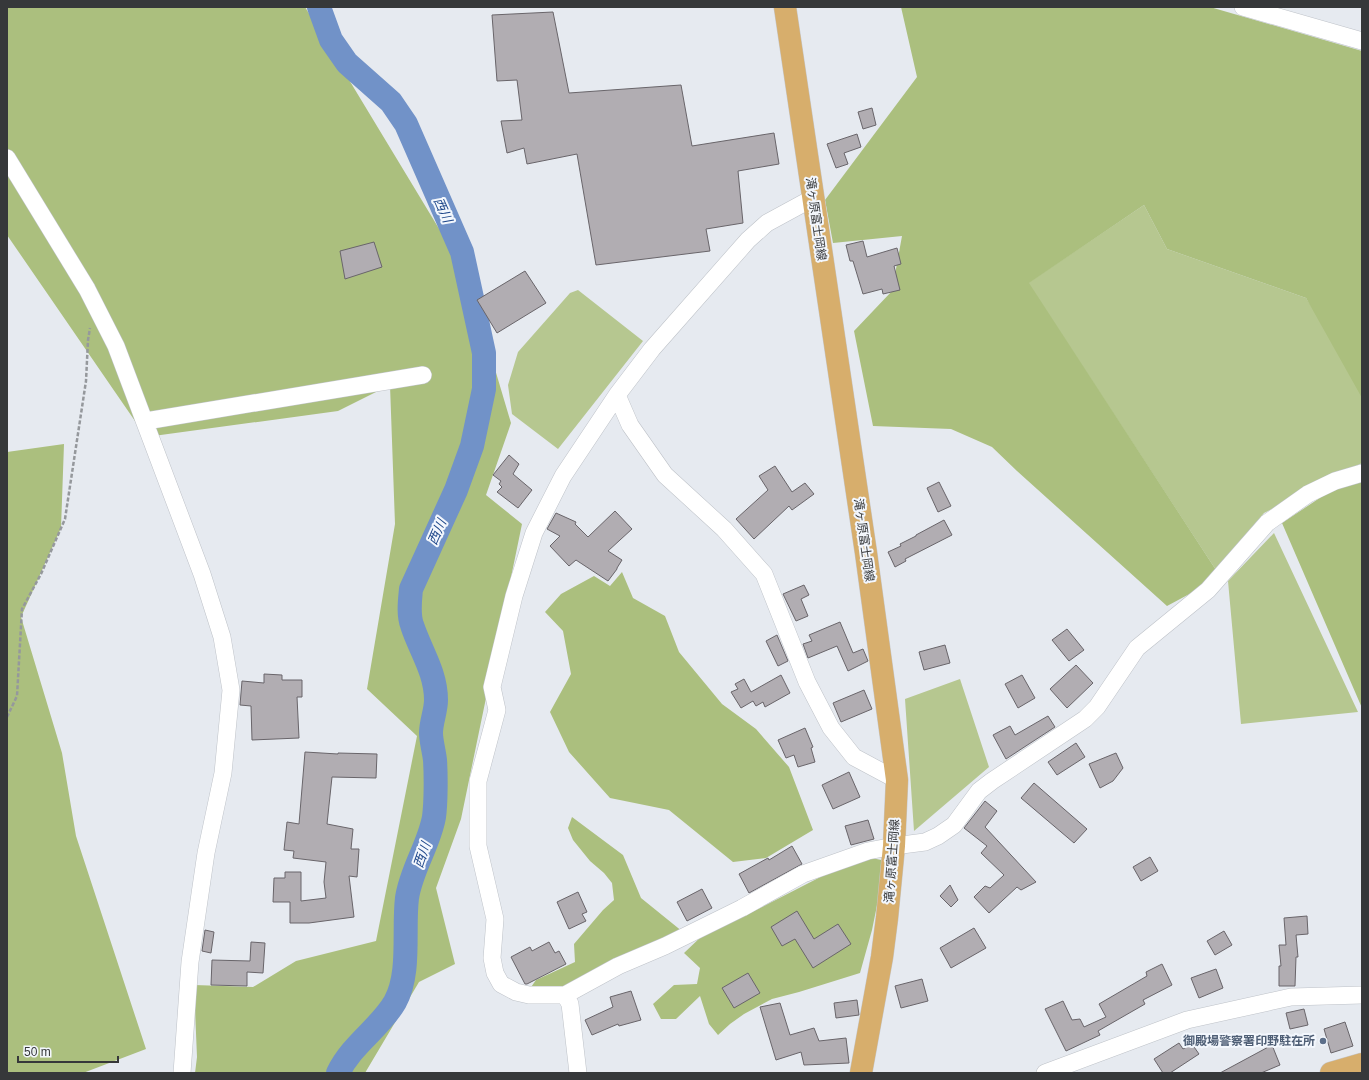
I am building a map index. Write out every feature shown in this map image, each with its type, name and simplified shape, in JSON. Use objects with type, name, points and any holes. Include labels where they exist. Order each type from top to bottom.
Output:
[{"type":"main road","name":"滝ヶ原富士岡線","points":[[785,7],[866,553],[897,780],[894,846],[882,957],[861,1073]]},
{"type":"main road","points":[[1331,1073],[1362,1064]]},
{"type":"street","points":[[1243,7],[1362,41]]},
{"type":"street","points":[[7,158],[87,289],[116,346],[146,421],[202,574],[222,637],[231,690],[223,773],[206,853],[190,962],[182,1073]]},
{"type":"street","points":[[813,198],[767,223],[748,240],[652,348],[617,394],[563,476],[534,534],[514,596],[501,647],[492,687],[497,710],[478,781],[478,846],[495,919],[492,958],[495,973],[501,984],[516,992],[529,994],[565,995],[618,966],[665,946],[742,908],[803,874],[868,852],[894,846],[925,842],[938,836],[954,825],[979,791],[1085,719],[1097,707],[1137,648],[1208,590],[1267,523],[1308,494],[1335,481],[1362,473]]},
{"type":"street","points":[[146,421],[423,375]]},
{"type":"street","points":[[617,394],[630,425],[666,475],[724,529],[764,574],[808,682],[831,728],[854,757],[897,780]]},
{"type":"street","points":[[565,995],[570,1004],[578,1073]]},
{"type":"street","points":[[1045,1073],[1187,1020],[1291,997],[1362,995]]},
{"type":"path","points":[[7,717],[17,696],[22,609],[65,519],[86,381],[88,340],[94,305]]},
{"type":"green space","points":[[7,7],[305,7],[467,275],[511,423],[486,495],[522,524],[461,819],[436,888],[455,964],[419,982],[365,1073],[195,1073],[197,1057],[194,985],[253,987],[296,961],[376,941],[417,736],[367,689],[395,524],[390,385],[338,411],[146,437],[7,235]]},
{"type":"green space","points":[[901,7],[1210,7],[1362,51],[1362,398],[1306,298],[1167,249],[1144,205],[1029,283],[1216,570],[1195,591],[1167,606],[992,447],[951,429],[873,426],[854,331],[892,291],[902,236],[833,243],[825,200],[917,77]]},
{"type":"green space","points":[[1144,205],[1167,249],[1306,298],[1362,385],[1362,463],[1264,513],[1216,570],[1028,283]]},
{"type":"green space","points":[[578,290],[643,341],[558,449],[512,414],[508,385],[518,352],[570,293]]},
{"type":"green space","points":[[64,444],[61,528],[21,617],[62,753],[76,836],[146,1049],[83,1073],[7,1073],[7,452]]},
{"type":"green space","points":[[1362,470],[1362,708],[1282,523]]},
{"type":"green space","points":[[1274,533],[1358,712],[1241,724],[1228,581]]},
{"type":"green space","points":[[622,572],[633,598],[665,616],[679,652],[722,704],[756,729],[789,767],[813,830],[766,858],[733,862],[669,810],[610,798],[569,752],[550,712],[571,674],[563,631],[545,612],[561,594],[594,576],[610,586]]},
{"type":"green space","points":[[960,679],[989,767],[914,831],[905,699]]},
{"type":"green space","points":[[572,817],[623,855],[641,898],[683,932],[585,980],[558,988],[529,990],[536,980],[575,962],[574,944],[603,910],[614,900],[612,883],[604,873],[590,861],[573,840],[568,828]]},
{"type":"green space","points":[[867,857],[886,861],[872,930],[860,973],[772,999],[744,1014],[718,1035],[709,1024],[700,996],[676,1019],[661,1019],[653,1004],[674,985],[697,984],[700,968],[684,953],[704,934],[758,909],[836,869]]},
{"type":"building","points":[[553,12],[569,93],[681,85],[692,146],[774,133],[779,164],[738,171],[743,223],[706,229],[710,251],[596,265],[577,154],[527,164],[524,148],[507,153],[501,121],[522,120],[517,80],[497,81],[492,15]]},
{"type":"building","points":[[872,108],[876,125],[863,129],[858,112]]},
{"type":"building","points":[[857,134],[861,147],[844,153],[848,164],[836,168],[827,144]]},
{"type":"building","points":[[863,241],[867,257],[897,248],[901,264],[894,266],[900,290],[883,294],[882,289],[863,294],[853,261],[850,261],[846,245]]},
{"type":"building","points":[[374,242],[382,267],[345,279],[340,251]]},
{"type":"building","points":[[525,271],[546,303],[497,333],[477,300]]},
{"type":"building","points":[[509,455],[519,464],[513,474],[532,490],[518,508],[497,492],[502,487],[499,484],[501,481],[493,475]]},
{"type":"building","points":[[775,466],[792,492],[805,483],[814,494],[792,510],[789,506],[754,539],[736,519],[768,490],[759,476]]},
{"type":"building","points":[[939,482],[951,506],[938,512],[927,488]]},
{"type":"building","points":[[615,511],[632,529],[608,551],[622,560],[608,581],[576,560],[569,566],[550,546],[560,536],[547,529],[556,513],[576,522],[575,524],[588,537]]},
{"type":"building","points":[[944,520],[952,535],[905,559],[906,561],[895,567],[888,552],[901,546],[900,544]]},
{"type":"building","points":[[804,585],[809,595],[801,599],[808,616],[796,621],[783,594]]},
{"type":"building","points":[[840,622],[853,653],[863,649],[868,661],[848,671],[837,646],[808,658],[803,644],[812,641],[809,635]]},
{"type":"building","points":[[1067,629],[1084,650],[1069,661],[1052,640]]},
{"type":"building","points":[[777,635],[788,661],[778,666],[766,641]]},
{"type":"building","points":[[945,645],[950,663],[924,670],[919,652]]},
{"type":"building","points":[[1076,665],[1093,683],[1067,708],[1050,689]]},
{"type":"building","points":[[264,674],[282,675],[282,680],[302,680],[302,697],[297,697],[299,738],[252,740],[251,706],[240,705],[242,681],[264,683]]},
{"type":"building","points":[[781,675],[790,693],[765,707],[763,702],[756,706],[753,701],[741,708],[731,692],[738,689],[735,684],[744,679],[751,692]]},
{"type":"building","points":[[1022,675],[1035,698],[1018,708],[1005,684]]},
{"type":"building","points":[[864,690],[872,709],[841,722],[833,703]]},
{"type":"building","points":[[1048,716],[1055,727],[1006,759],[993,735],[1010,726],[1015,735]]},
{"type":"building","points":[[805,728],[813,747],[811,748],[815,762],[798,767],[794,755],[786,758],[778,740]]},
{"type":"building","points":[[1076,743],[1085,757],[1057,775],[1048,762]]},
{"type":"building","points":[[305,752],[377,754],[376,778],[332,777],[327,824],[353,829],[351,849],[359,849],[357,877],[349,876],[354,917],[309,923],[290,923],[290,902],[273,902],[274,878],[285,878],[285,872],[301,872],[301,901],[326,898],[324,882],[326,862],[293,858],[294,851],[284,850],[287,822],[299,824]]},
{"type":"building","points":[[1116,753],[1123,768],[1113,781],[1100,788],[1089,764]]},
{"type":"building","points":[[849,772],[860,797],[833,809],[822,785]]},
{"type":"building","points":[[1034,783],[1087,829],[1074,843],[1021,798]]},
{"type":"building","points":[[985,801],[997,811],[985,827],[1036,882],[1021,890],[1017,887],[989,913],[974,897],[985,886],[990,888],[1004,875],[981,853],[987,846],[964,828]]},
{"type":"building","points":[[868,820],[874,839],[851,845],[845,826]]},
{"type":"building","points":[[792,846],[802,864],[749,893],[739,874],[768,858],[769,860]]},
{"type":"building","points":[[1150,857],[1158,871],[1141,881],[1133,867]]},
{"type":"building","points":[[950,885],[958,900],[951,907],[940,896]]},
{"type":"building","points":[[702,889],[712,908],[687,921],[677,902]]},
{"type":"building","points":[[578,892],[587,912],[582,914],[586,921],[569,929],[557,902]]},
{"type":"building","points":[[797,911],[814,939],[838,924],[851,944],[813,968],[795,939],[782,946],[771,927]]},
{"type":"building","points":[[1307,916],[1308,934],[1296,935],[1298,957],[1296,957],[1295,986],[1279,986],[1279,966],[1281,966],[1279,945],[1286,945],[1284,918]]},
{"type":"building","points":[[974,928],[986,948],[951,968],[940,948]]},
{"type":"building","points":[[205,930],[214,932],[211,953],[202,951]]},
{"type":"building","points":[[1224,931],[1232,945],[1215,955],[1207,941]]},
{"type":"building","points":[[251,942],[265,943],[263,973],[247,972],[247,986],[211,985],[212,960],[250,961]]},
{"type":"building","points":[[549,942],[555,953],[559,951],[566,964],[525,984],[511,957],[530,947],[532,951]]},
{"type":"building","points":[[1162,964],[1172,985],[1143,1000],[1145,1004],[1098,1031],[1100,1035],[1066,1051],[1045,1009],[1063,1001],[1072,1020],[1080,1019],[1084,1027],[1106,1017],[1099,1004],[1147,976],[1146,972]]},
{"type":"building","points":[[1216,969],[1223,988],[1199,998],[1191,978]]},
{"type":"building","points":[[748,973],[760,993],[734,1008],[722,988]]},
{"type":"building","points":[[922,979],[928,1001],[901,1008],[895,986]]},
{"type":"building","points":[[631,991],[641,1020],[619,1026],[618,1024],[592,1035],[585,1020],[613,1007],[610,997]]},
{"type":"building","points":[[857,1000],[859,1015],[836,1018],[834,1003]]},
{"type":"building","points":[[780,1003],[790,1035],[814,1028],[819,1041],[846,1038],[849,1063],[804,1065],[801,1052],[776,1060],[760,1007]]},
{"type":"building","points":[[1304,1009],[1308,1025],[1290,1029],[1286,1013]]},
{"type":"building","points":[[1345,1022],[1353,1046],[1331,1053],[1324,1029]]},
{"type":"building","points":[[1179,1043],[1183,1049],[1192,1044],[1199,1054],[1170,1073],[1163,1073],[1154,1059]]},
{"type":"building","points":[[1272,1045],[1280,1065],[1261,1073],[1220,1073]]},
{"type":"waterway","name":"西川","points":[[319,7],[331,40],[347,63],[391,102],[406,124],[462,252],[484,353],[484,389],[472,446],[456,490],[411,589],[411,621],[431,671],[435,690],[436,704],[431,739],[435,760],[436,788],[435,811],[432,827],[412,877],[407,898],[406,951],[403,978],[400,991],[389,1011],[351,1053],[338,1073]]},
{"type":"place","name":"御殿場警察署印野駐在所","points":[[1323,1041]]}]
